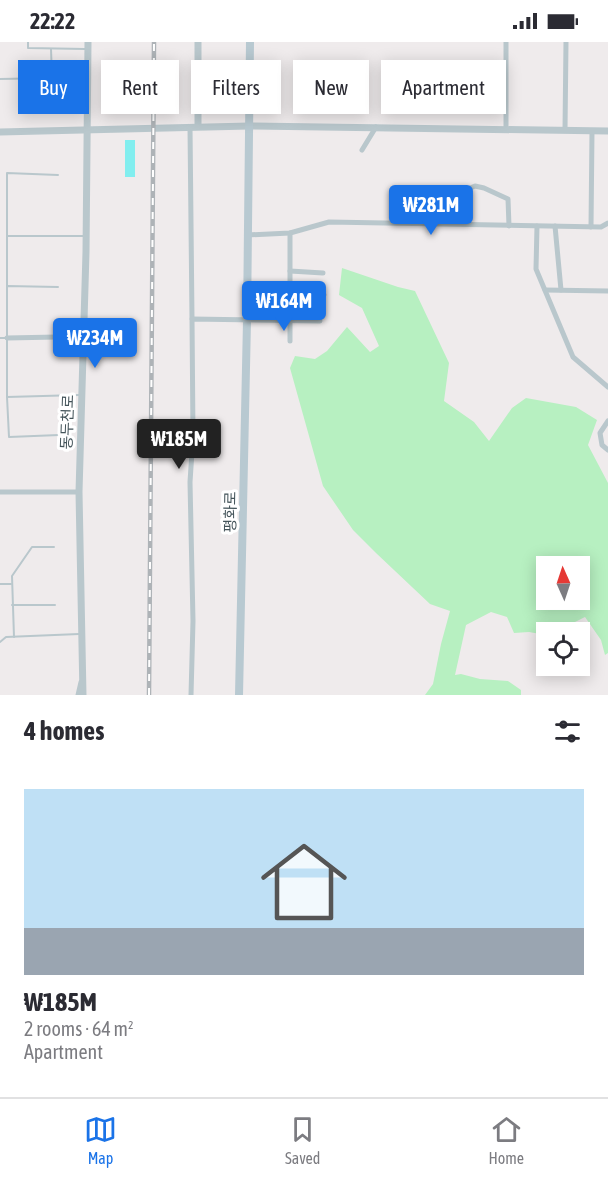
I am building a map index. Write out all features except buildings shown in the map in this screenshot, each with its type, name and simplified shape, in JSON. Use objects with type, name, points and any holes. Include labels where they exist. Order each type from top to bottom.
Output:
[{"type":"main road","name":"평화로","points":[[239,695],[250,42]]},
{"type":"street","points":[[191,695],[193,621],[190,482],[193,436],[194,126],[198,42]]},
{"type":"street","points":[[506,42],[506,128]]},
{"type":"street","points":[[566,42],[566,130]]},
{"type":"street","name":"동두천로","points":[[83,695],[79,492],[86,236],[88,45]]},
{"type":"street","points":[[0,132],[194,126],[608,131]]},
{"type":"street","points":[[362,150],[376,127]]},
{"type":"street","points":[[591,227],[592,131]]},
{"type":"street","points":[[420,204],[443,199],[475,186],[508,199],[509,226]]},
{"type":"street","points":[[247,235],[290,233],[329,222],[591,227],[601,227],[608,223]]},
{"type":"street","points":[[537,226],[536,268],[573,357],[608,387]]},
{"type":"street","points":[[555,226],[561,290]]},
{"type":"street","points":[[290,233],[290,341]]},
{"type":"street","points":[[290,272],[323,273]]},
{"type":"street","points":[[545,290],[608,291]]},
{"type":"street","points":[[290,294],[324,296]]},
{"type":"street","points":[[192,319],[320,321]]},
{"type":"street","points":[[3,338],[57,337]]},
{"type":"street","points":[[608,421],[600,434],[602,445],[608,450]]},
{"type":"street","points":[[0,492],[79,492]]},
{"type":"street","points":[[78,695],[82,678]]},
{"type":"lane","points":[[28,42],[28,48],[88,45]]},
{"type":"lane","points":[[0,79],[52,78],[51,48]]},
{"type":"lane","points":[[58,175],[7,173],[7,286],[3,338],[9,437],[59,435]]},
{"type":"lane","points":[[7,236],[86,236]]},
{"type":"lane","points":[[7,286],[58,287]]},
{"type":"lane","points":[[7,397],[82,395]]},
{"type":"lane","points":[[14,637],[12,576],[32,547],[54,547]]},
{"type":"lane","points":[[0,584],[11,584]]},
{"type":"lane","points":[[12,605],[55,605]]},
{"type":"lane","points":[[0,642],[6,637],[82,634]]},
{"type":"green space","points":[[342,268],[415,291],[449,363],[444,401],[474,422],[489,441],[512,408],[526,398],[576,407],[597,420],[588,445],[608,483],[608,653],[605,655],[601,640],[585,617],[575,622],[536,622],[536,633],[514,633],[507,617],[491,612],[466,625],[455,675],[508,681],[521,690],[521,695],[425,695],[433,684],[450,611],[430,604],[376,553],[353,530],[323,486],[290,368],[295,356],[315,359],[327,351],[347,327],[370,352],[379,346],[362,308],[339,295]]},
{"type":"water","points":[[125,140],[135,140],[135,177],[125,177]]},
{"type":"railway","points":[[149,695],[154,42]]}]
